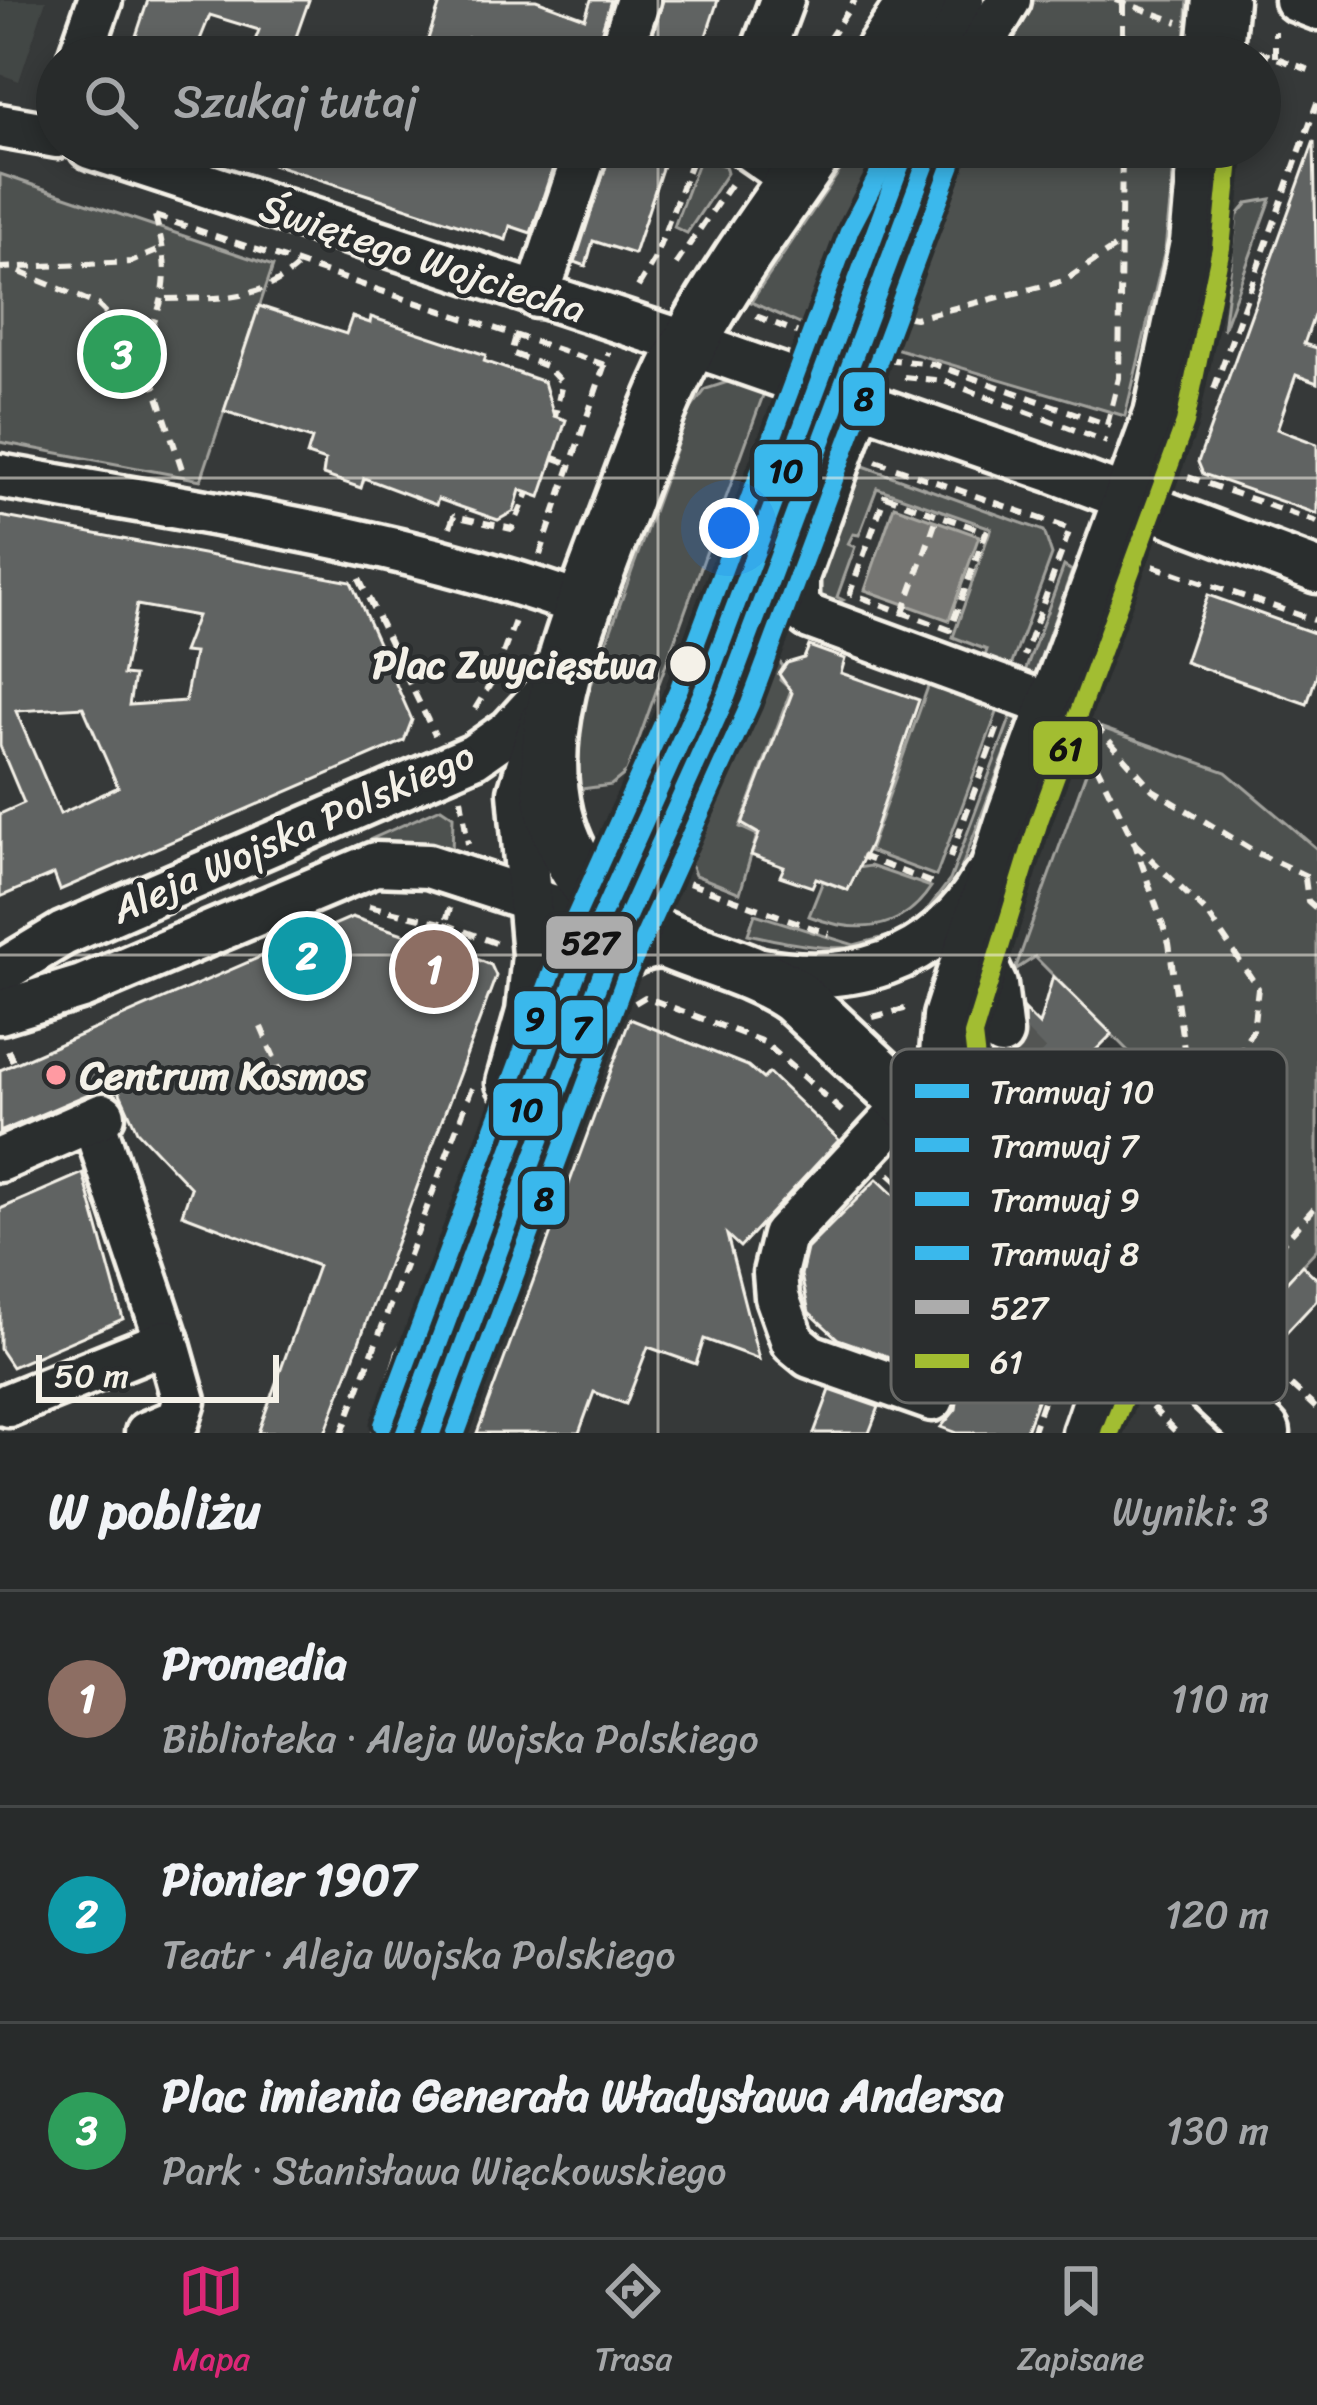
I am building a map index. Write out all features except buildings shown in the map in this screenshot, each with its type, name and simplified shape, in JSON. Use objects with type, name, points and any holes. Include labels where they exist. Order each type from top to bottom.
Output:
[{"type":"main road","points":[[893,36],[918,0]]},
{"type":"main road","points":[[1216,36],[1220,0]]},
{"type":"main road","points":[[773,168],[651,425],[564,664],[549,748],[553,804],[567,848],[597,909],[642,932],[689,926],[730,962],[794,996],[891,1122]]},
{"type":"main road","points":[[950,1049],[951,1017],[1016,813],[1070,714],[1181,340],[1204,168]]},
{"type":"main road","points":[[1238,1403],[1262,1433]]},
{"type":"street","points":[[87,36],[100,0]]},
{"type":"street","points":[[626,36],[638,0]]},
{"type":"street","points":[[769,36],[782,0]]},
{"type":"street","points":[[913,36],[946,0]]},
{"type":"street","points":[[944,36],[962,0]]},
{"type":"street","points":[[963,36],[982,0]]},
{"type":"street","points":[[988,36],[1010,0]]},
{"type":"street","name":"Świętego Wojciecha","points":[[153,168],[688,345]]},
{"type":"street","points":[[537,296],[580,168]]},
{"type":"street","points":[[808,385],[882,168]]},
{"type":"street","points":[[433,1316],[899,168]]},
{"type":"street","points":[[868,246],[909,168]]},
{"type":"street","points":[[688,345],[988,448],[1317,571]]},
{"type":"street","points":[[860,403],[796,577],[797,607],[810,617],[1070,714]]},
{"type":"street","points":[[0,476],[359,541],[464,565],[585,606]]},
{"type":"street","points":[[398,1433],[525,1026],[534,955],[520,788],[564,664]]},
{"type":"street","name":"Aleja Wojska Polskiego","points":[[0,972],[63,934],[474,756],[512,730],[564,664]]},
{"type":"street","points":[[730,962],[819,975],[869,970],[911,956],[937,938],[968,904],[1016,813]]},
{"type":"street","name":"Aleja Wojska Polskiego","points":[[4,1031],[34,998],[82,987],[364,866],[419,864],[528,897]]},
{"type":"street","points":[[528,897],[597,909]]},
{"type":"street","points":[[421,1390],[597,909]]},
{"type":"street","points":[[398,1433],[542,1130],[598,986],[634,951],[689,926]]},
{"type":"street","points":[[975,943],[995,985],[1001,1034]]},
{"type":"street","points":[[0,1160],[98,1117],[184,1401],[178,1420],[147,1433]]},
{"type":"street","points":[[891,1122],[784,1235],[775,1273],[777,1297],[793,1342],[811,1356],[891,1385]]},
{"type":"street","points":[[13,1418],[167,1341]]},
{"type":"street","points":[[1084,1433],[1097,1403]]},
{"type":"path","points":[[831,36],[855,0]]},
{"type":"path","points":[[1123,36],[1124,2]]},
{"type":"path","points":[[1281,43],[1296,7]]},
{"type":"path","points":[[1210,401],[1317,103]]},
{"type":"path","points":[[633,295],[654,260],[689,168]]},
{"type":"path","points":[[676,264],[768,168]]},
{"type":"path","points":[[870,358],[927,362],[1107,424],[1119,378],[1122,168]]},
{"type":"path","points":[[142,348],[166,298],[164,248],[155,216],[297,267],[605,365]]},
{"type":"path","points":[[886,314],[915,318],[1064,281],[1120,244]]},
{"type":"path","points":[[17,271],[130,262],[164,248]]},
{"type":"path","points":[[166,298],[242,298],[273,288],[297,267]]},
{"type":"path","points":[[0,268],[98,305],[142,348],[186,481]]},
{"type":"path","points":[[746,310],[808,337]]},
{"type":"path","points":[[536,563],[615,334]]},
{"type":"path","points":[[516,336],[511,353],[546,366],[562,382],[555,416]]},
{"type":"path","points":[[902,377],[944,381],[1118,446]]},
{"type":"path","points":[[1085,450],[1095,420]]},
{"type":"path","points":[[843,449],[1070,529],[1070,714],[1079,768]]},
{"type":"path","points":[[1184,490],[1195,455]]},
{"type":"path","points":[[554,458],[571,464]]},
{"type":"path","points":[[1188,477],[1317,522]]},
{"type":"path","points":[[461,518],[512,529],[528,493]]},
{"type":"path","points":[[850,593],[885,496],[986,532],[950,630]]},
{"type":"path","points":[[903,613],[938,515]]},
{"type":"path","points":[[359,541],[354,569],[435,735],[444,733]]},
{"type":"path","points":[[1152,570],[1154,565],[1317,621]]},
{"type":"path","points":[[467,718],[494,678],[523,600]]},
{"type":"path","points":[[1070,714],[1135,844],[1169,944],[1184,1049]]},
{"type":"path","points":[[1070,714],[1153,790],[1317,881]]},
{"type":"path","points":[[930,897],[1070,714]]},
{"type":"path","points":[[696,801],[669,877],[837,936]]},
{"type":"path","points":[[1135,844],[1208,914],[1244,959],[1258,988],[1253,1030],[1242,1049]]},
{"type":"path","points":[[861,856],[938,885]]},
{"type":"path","points":[[1305,878],[1309,901],[1317,909]]},
{"type":"path","points":[[689,926],[705,890]]},
{"type":"path","points":[[630,1007],[645,997],[764,1042],[891,1122],[885,1170],[891,1176]]},
{"type":"path","points":[[863,1023],[894,1009],[928,1006]]},
{"type":"path","points":[[261,1027],[284,1081]]},
{"type":"path","points":[[4,1031],[14,1064]]},
{"type":"path","points":[[463,1433],[606,1041]]},
{"type":"path","points":[[342,1433],[480,1067]]},
{"type":"path","points":[[1287,1238],[1317,1205]]},
{"type":"path","points":[[1287,1382],[1317,1409]]},
{"type":"path","points":[[1032,1433],[1042,1403]]},
{"type":"path","points":[[1146,1403],[1177,1433]]},
{"type":"shaded area","points":[[0,0],[46,0],[19,81],[0,74]]},
{"type":"shaded area","points":[[1019,0],[1188,0],[1185,36],[997,36]]},
{"type":"shaded area","points":[[696,168],[726,168],[727,173],[687,233],[674,227]]},
{"type":"shaded area","points":[[842,168],[869,168],[811,329],[751,302]]},
{"type":"shaded area","points":[[918,168],[1174,168],[1165,250],[1125,416],[844,333],[884,230]]},
{"type":"shaded area","points":[[0,174],[273,266],[201,480],[0,442]]},
{"type":"shaded area","points":[[1271,199],[1223,330],[1237,216],[1248,203]]},
{"type":"shaded area","points":[[737,379],[766,387],[627,772],[611,785],[574,790],[579,719],[689,411],[706,389]]},
{"type":"shaded area","points":[[809,427],[825,433],[679,824],[657,816]]},
{"type":"shaded area","points":[[847,460],[1044,531],[1052,555],[1006,680],[980,672],[987,650],[953,637],[991,528],[877,488],[859,535],[853,534],[848,544],[855,547],[837,597],[843,600],[819,611],[809,605]]},
{"type":"shaded area","points":[[894,506],[979,536],[949,620],[865,590]]},
{"type":"shaded area","points":[[1064,566],[1072,571],[1033,679],[1020,685]]},
{"type":"shaded area","points":[[763,643],[783,666],[780,680],[791,690],[740,827],[757,835],[740,893],[695,875],[686,852]]},
{"type":"shaded area","points":[[929,684],[998,710],[936,876],[869,851]]},
{"type":"shaded area","points":[[1017,700],[1021,712],[951,895],[930,917],[883,943],[858,947],[804,945],[748,934],[755,914],[854,945],[897,934],[918,922],[950,880]]},
{"type":"shaded area","points":[[1102,728],[1226,772],[1317,849],[1317,1249],[1287,1281],[1287,1049],[1126,1049],[1035,957],[1015,970]]},
{"type":"shaded area","points":[[441,808],[453,816],[452,856],[348,859],[349,849]]},
{"type":"shaded area","points":[[870,866],[931,887],[906,913],[876,926],[843,926],[809,916],[823,881],[848,890],[857,868]]},
{"type":"tunnel","points":[[1001,1034],[1016,1049]]},
{"type":"tram line","name":"9","points":[[383,1425],[560,951],[679,688],[850,229],[882,168]]},
{"type":"tram line","name":"10","points":[[405,1433],[582,959],[705,687],[899,168]]},
{"type":"tram line","name":"7","points":[[431,1433],[604,968],[727,695],[924,168]]},
{"type":"tram line","name":"8","points":[[456,1433],[626,977],[750,704],[951,168]]},
{"type":"transit line","name":"527","points":[[401,1433],[582,959],[705,687],[899,168]]},
{"type":"transit line","name":"61","points":[[421,1433],[578,994],[710,692],[906,168]]},
{"type":"transit line","name":"61","points":[[975,1049],[973,1035],[1039,821],[1185,423],[1221,248],[1229,168]]},
{"type":"transit line","name":"61","points":[[1110,1433],[1122,1403]]},
{"type":"place","name":"Plac imienia Generała Władysława Andersa","points":[[122,354]]},
{"type":"place","name":"Plac Zwycięstwa","points":[[688,664]]},
{"type":"place","name":"Pionier 1907","points":[[307,956]]},
{"type":"place","name":"Promedia","points":[[434,969]]},
{"type":"place","name":"Centrum Kosmos","points":[[56,1075]]}]
